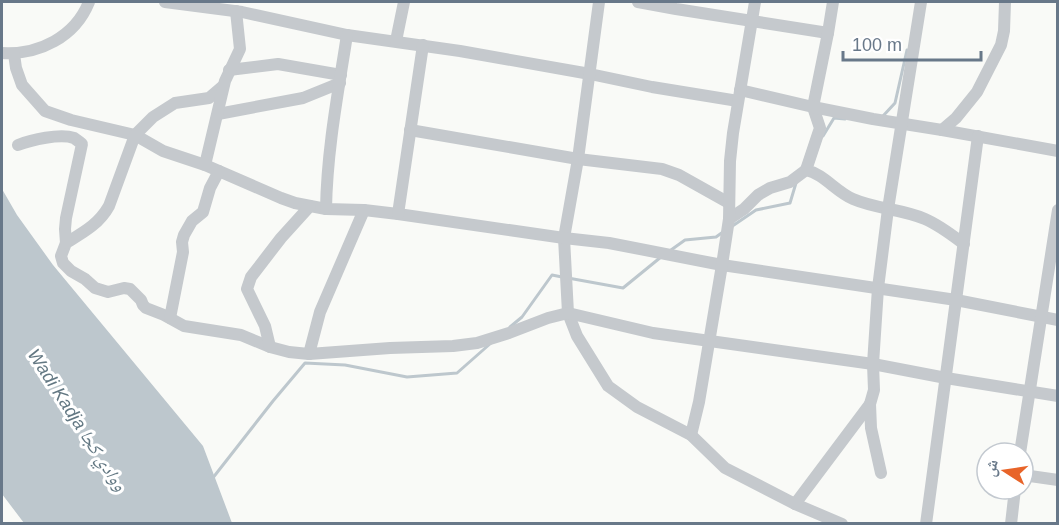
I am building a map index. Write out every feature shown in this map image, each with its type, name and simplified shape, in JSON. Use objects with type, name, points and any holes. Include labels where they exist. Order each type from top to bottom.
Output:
[{"type":"street","points":[[89,2],[75,26],[59,39],[38,49],[8,53],[22,85],[45,111],[71,120],[135,135],[163,151],[205,165],[280,198],[326,209],[398,214],[609,243],[722,265],[956,300],[1058,320]]},
{"type":"street","points":[[165,2],[240,8],[347,35],[423,45],[652,87],[813,107],[1058,151]]},
{"type":"street","points":[[396,41],[404,2]]},
{"type":"street","points":[[599,2],[578,159],[564,238],[568,313],[577,336],[608,386],[637,407],[691,435],[725,468],[795,504],[842,524]]},
{"type":"street","points":[[638,2],[828,33]]},
{"type":"street","points":[[691,435],[699,402],[729,219],[732,142],[755,2]]},
{"type":"street","points":[[729,219],[744,209],[758,195],[770,188],[790,182],[806,170],[820,128],[813,107],[833,2]]},
{"type":"street","points":[[881,473],[872,435],[870,404],[874,390],[873,364],[878,288],[888,209],[921,2]]},
{"type":"street","points":[[942,129],[956,118],[977,92],[1001,45],[1005,2]]},
{"type":"street","points":[[205,165],[224,86],[240,49],[240,8]]},
{"type":"street","points":[[326,209],[326,180],[347,35]]},
{"type":"street","points":[[398,214],[423,45]]},
{"type":"street","points":[[229,70],[278,64],[341,79]]},
{"type":"street","points":[[218,114],[303,98],[341,79]]},
{"type":"street","points":[[66,243],[87,231],[104,215],[135,135],[153,117],[175,103],[209,98],[224,86]]},
{"type":"street","points":[[410,130],[578,159],[662,169],[679,175],[729,203]]},
{"type":"street","points":[[926,524],[978,136]]},
{"type":"street","points":[[18,145],[30,140],[55,137],[75,138],[82,144],[66,218],[66,243],[61,256],[62,260],[71,272],[101,290],[108,292],[124,288],[130,289],[141,300],[143,306],[184,327],[240,335],[270,347],[309,354],[477,343],[568,313],[653,333],[873,364],[1058,396]]},
{"type":"street","points":[[806,170],[817,174],[852,199],[924,218],[964,244]]},
{"type":"street","points":[[170,318],[182,256],[182,242],[190,224],[203,212],[210,188],[219,171]]},
{"type":"street","points":[[270,347],[265,326],[247,289],[248,282],[281,238],[310,206]]},
{"type":"street","points":[[309,354],[320,312],[364,210]]},
{"type":"street","points":[[1022,441],[1056,235],[1058,210]]},
{"type":"street","points":[[795,504],[870,404]]},
{"type":"street","points":[[1035,477],[1058,480]]},
{"type":"street","points":[[1011,524],[1014,501]]},
{"type":"water","name":"Wadi Kadja ووادي كجا","points":[[2,189],[17,215],[53,265],[203,446],[232,523],[24,523],[2,494]]},
{"type":"waterway","points":[[883,116],[895,103],[907,50]]},
{"type":"waterway","points":[[823,136],[834,118],[845,119]]},
{"type":"waterway","points":[[731,227],[756,210],[790,203],[796,183]]},
{"type":"waterway","points":[[671,250],[685,240],[716,237],[723,232]]},
{"type":"waterway","points":[[568,278],[623,288],[661,257]]},
{"type":"waterway","points":[[510,327],[522,317],[552,275],[562,277]]},
{"type":"waterway","points":[[212,479],[305,363],[345,365],[407,377],[457,373],[491,343]]}]
